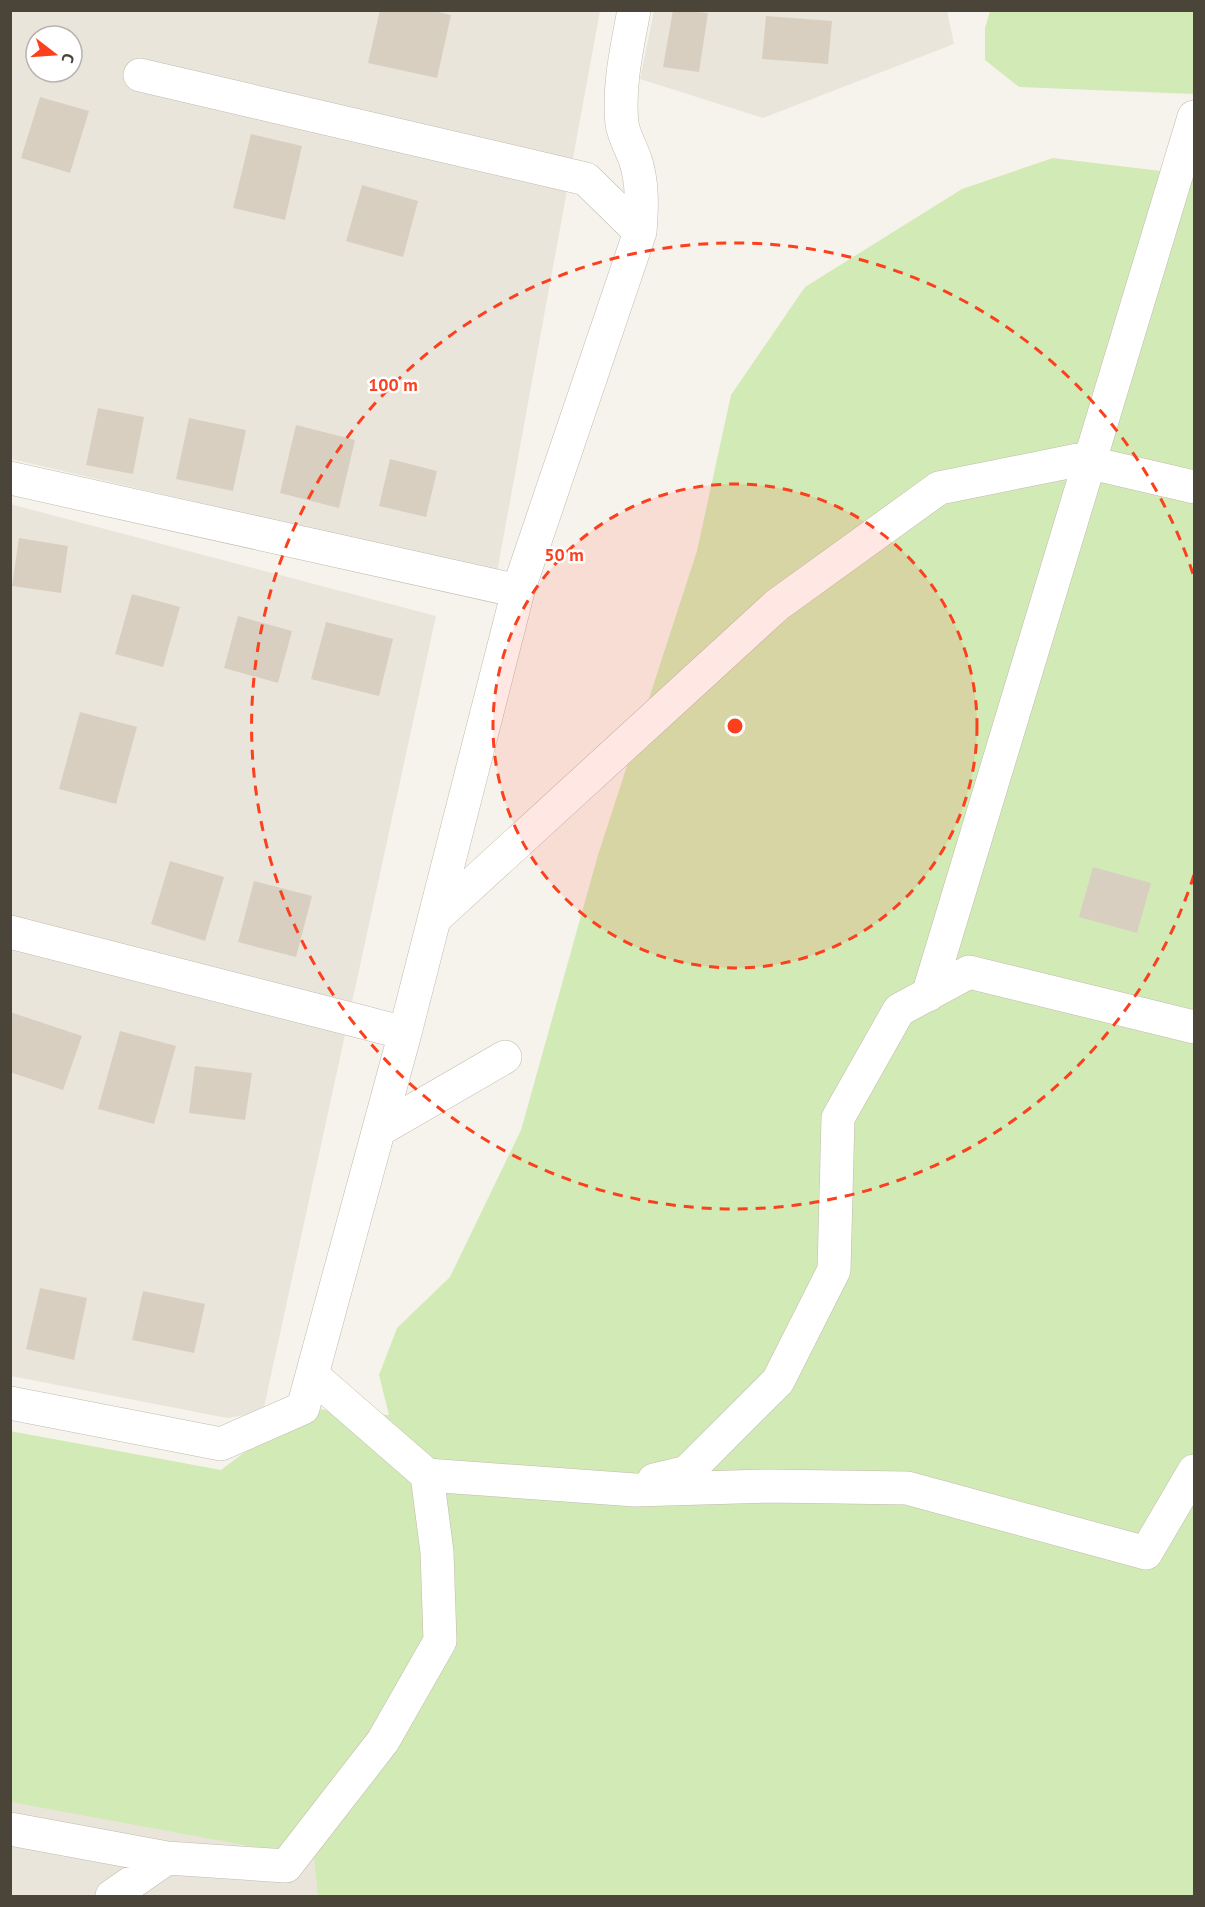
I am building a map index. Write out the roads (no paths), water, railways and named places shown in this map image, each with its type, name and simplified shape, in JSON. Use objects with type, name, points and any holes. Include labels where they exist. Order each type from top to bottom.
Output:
[{"type":"street","points":[[10,1403],[221,1444],[303,1408],[405,1033],[518,591],[640,232],[641,188],[635,160],[622,128],[621,109],[622,76],[634,10]]},
{"type":"street","points":[[140,75],[586,179],[640,232]]},
{"type":"street","points":[[928,995],[1194,117]]},
{"type":"street","points":[[434,919],[777,605],[939,488],[1078,460],[1194,487]]},
{"type":"street","points":[[10,478],[518,591]]},
{"type":"street","points":[[10,932],[405,1033]]},
{"type":"street","points":[[618,1489],[687,1472],[778,1381],[834,1270],[838,1118],[900,1010],[969,972],[1194,1027]]},
{"type":"street","points":[[379,1130],[505,1057]]},
{"type":"street","points":[[312,1375],[427,1475],[618,1489],[768,1486],[908,1488],[1146,1553],[1194,1471]]},
{"type":"street","points":[[10,1829],[167,1858],[286,1866],[383,1741],[440,1641],[437,1552],[427,1475]]},
{"type":"street","points":[[112,1896],[167,1858]]}]
